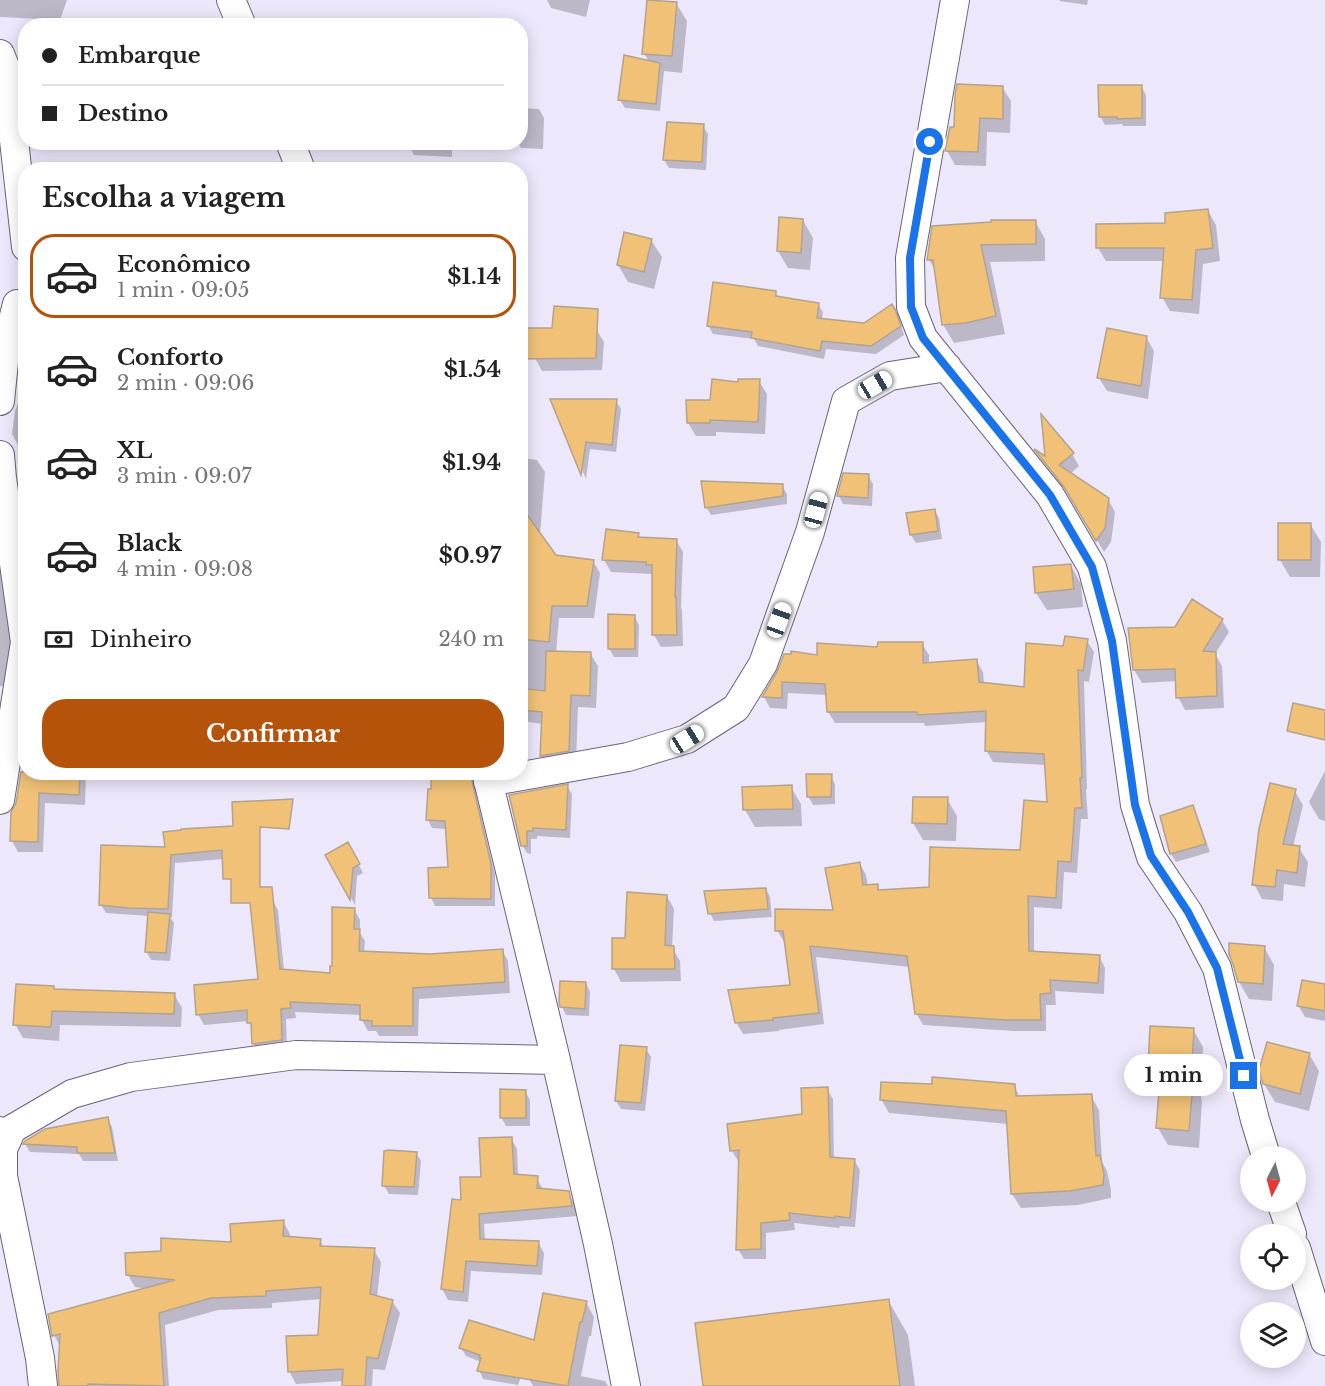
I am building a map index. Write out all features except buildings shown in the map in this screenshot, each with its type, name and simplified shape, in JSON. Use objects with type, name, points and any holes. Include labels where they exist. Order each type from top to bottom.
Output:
[{"type":"street","points":[[231,0],[239,18]]},
{"type":"street","points":[[955,0],[910,258],[911,307],[923,338],[1050,495],[1092,567],[1112,641],[1135,805],[1151,856],[1188,912],[1217,968],[1263,1146]]},
{"type":"street","points":[[0,54],[6,69],[18,176]]},
{"type":"street","points":[[0,401],[5,352],[14,304]]},
{"type":"street","points":[[528,771],[628,757],[687,739],[736,708],[763,664],[810,532],[846,401],[890,376],[947,368]]},
{"type":"street","points":[[0,455],[18,592]]},
{"type":"street","points":[[0,801],[18,687]]},
{"type":"street","points":[[488,780],[598,1244],[626,1386]]},
{"type":"street","points":[[43,1386],[40,1358],[3,1176],[2,1140],[12,1129],[72,1094],[130,1077],[296,1054],[556,1060]]},
{"type":"street","points":[[1306,1280],[1325,1341]]},
{"type":"route","points":[[930,142],[910,258],[911,307],[923,338],[1050,495],[1092,567],[1112,641],[1135,805],[1151,856],[1188,912],[1217,968],[1244,1076]]}]
